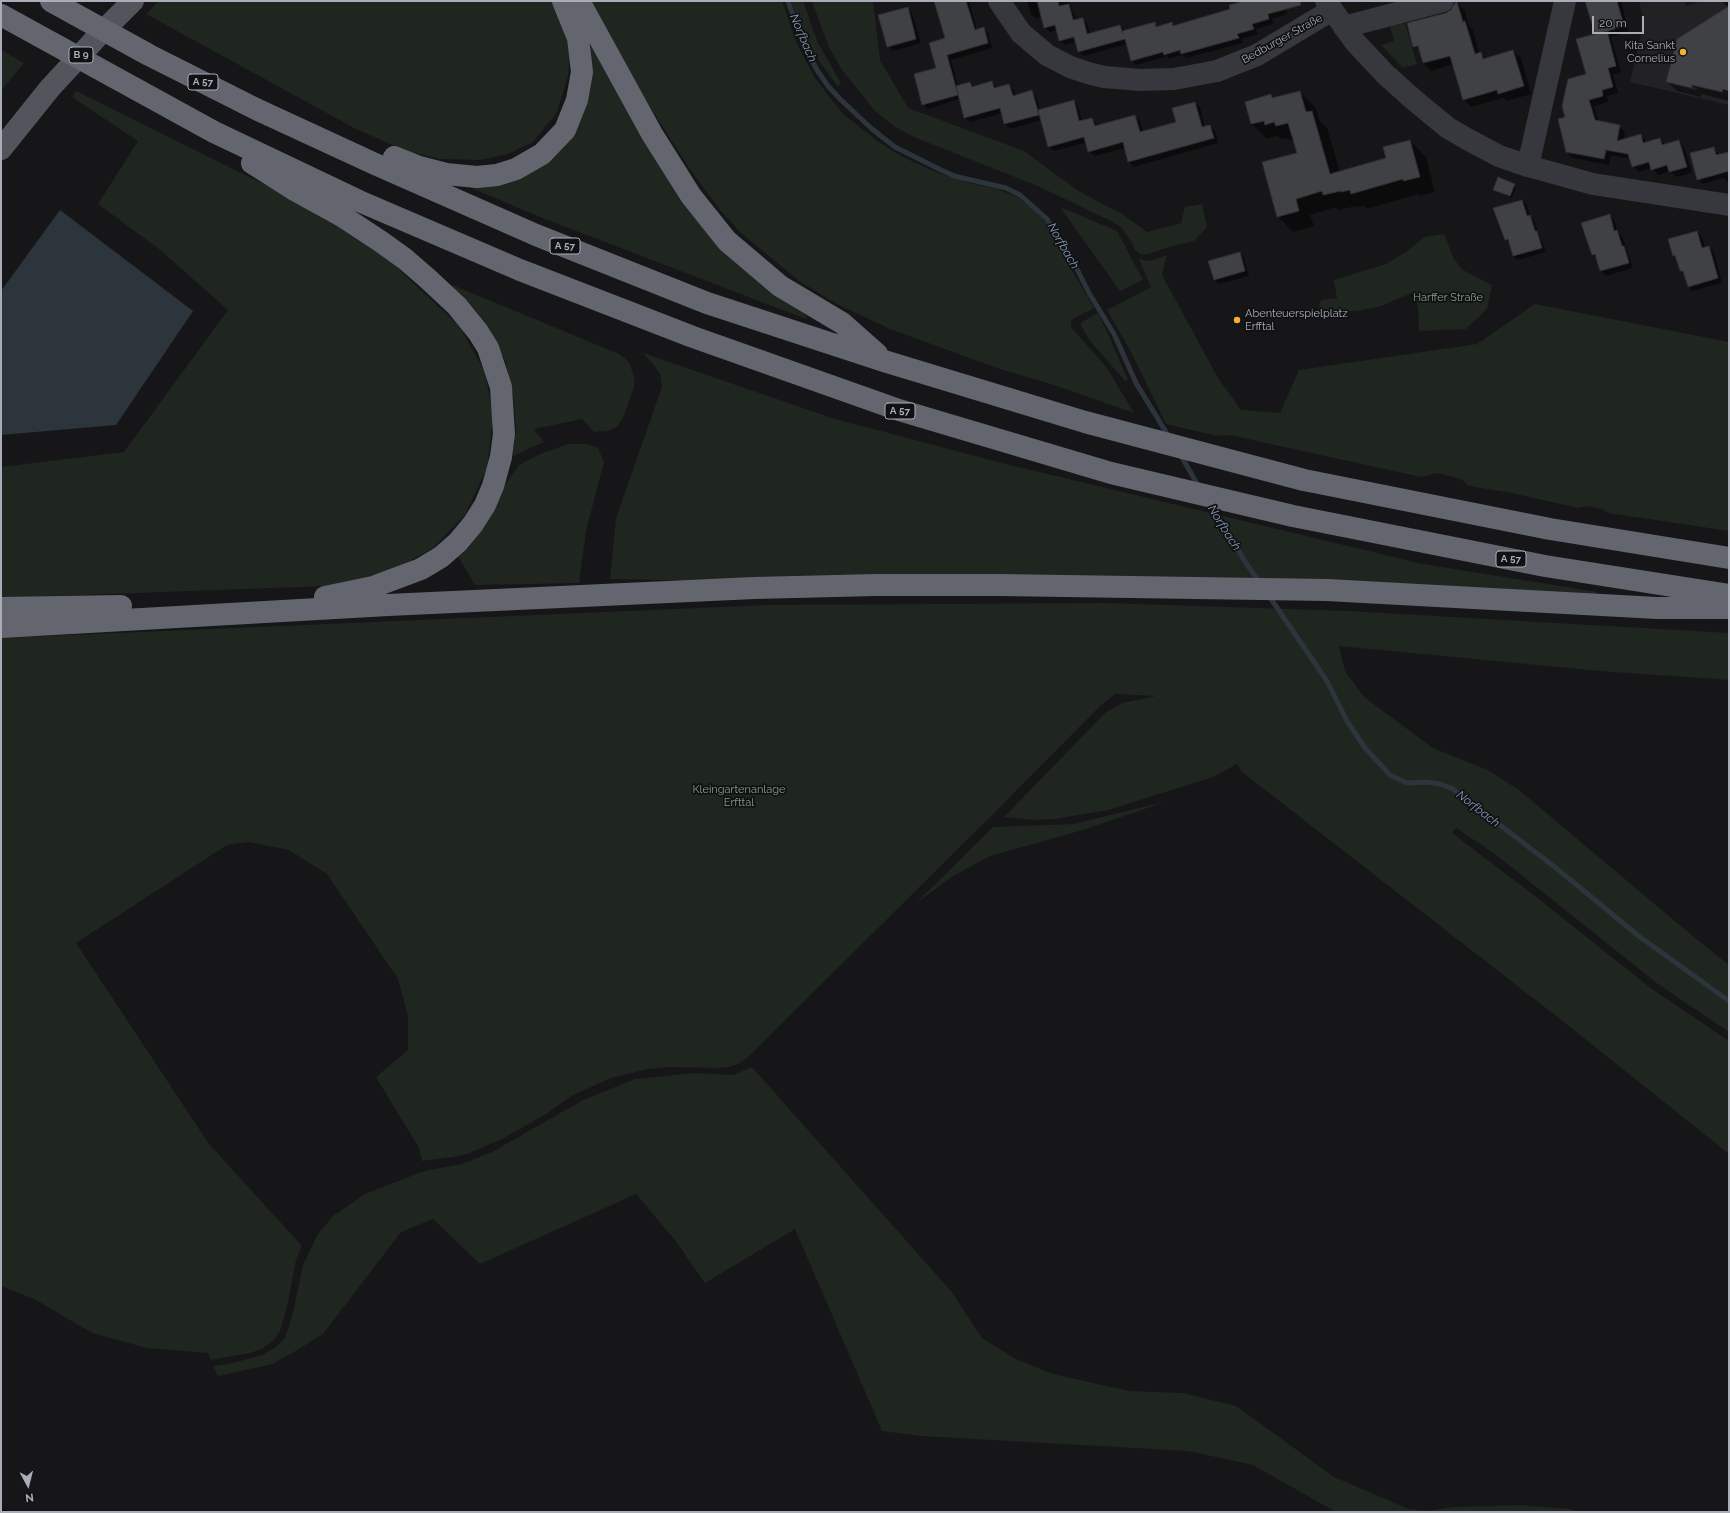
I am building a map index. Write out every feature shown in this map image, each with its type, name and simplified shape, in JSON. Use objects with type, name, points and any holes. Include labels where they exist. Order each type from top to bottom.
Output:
[{"type":"highway","name":"A 57","points":[[51,1],[149,55],[256,109],[374,164],[557,243],[707,303],[884,360],[1085,422],[1304,480],[1550,529],[1729,558]]},
{"type":"highway","points":[[256,109],[286,111],[303,115],[394,157],[419,167],[446,174],[477,177],[497,175],[516,169],[542,154],[565,130],[577,100],[582,72],[578,38],[563,1]]},
{"type":"highway","points":[[579,1],[652,134],[691,196],[726,241],[780,286],[842,323],[884,360]]},
{"type":"highway","name":"A 57","points":[[1,15],[214,132],[374,208],[520,270],[693,337],[898,410],[1111,473],[1293,516],[1545,566],[1729,595]]},
{"type":"highway","points":[[1,608],[286,601],[349,593],[421,569],[441,557],[458,542],[468,530],[485,505],[494,486],[501,456],[504,434],[504,408],[501,387],[488,348],[468,318],[443,292],[405,259],[342,216],[292,189],[253,164],[232,149],[214,132]]},
{"type":"highway","points":[[1,627],[388,605],[754,588],[984,585],[1327,590],[1657,608],[1729,608]]},
{"type":"main road","name":"B 9","points":[[1,149],[32,111],[99,35],[133,1]]},
{"type":"street","name":"Bedburger Straße","points":[[999,1],[1021,33],[1047,55],[1070,67],[1088,73],[1104,77],[1140,80],[1174,79],[1217,71],[1257,55],[1334,13],[1443,1]]},
{"type":"street","points":[[1528,166],[1565,1]]},
{"type":"street","points":[[1334,13],[1355,42],[1385,74],[1414,100],[1448,128],[1498,156],[1593,184],[1729,205]]},
{"type":"shaded area","name":"Kita Sankt Cornelius","points":[[1645,1],[1684,1],[1686,6],[1703,1],[1723,1],[1729,4],[1729,105],[1630,82],[1644,22],[1639,3]]},
{"type":"shaded area","points":[[60,210],[193,311],[116,425],[1,435],[1,291]]},
{"type":"green space","points":[[159,1],[553,1],[571,39],[568,76],[557,112],[533,142],[508,154],[480,160],[440,159],[406,151],[356,129],[146,14]]},
{"type":"green space","points":[[588,1],[782,1],[797,44],[815,78],[842,113],[877,141],[903,157],[938,173],[973,184],[997,189],[1017,197],[1032,208],[1048,224],[1074,274],[1094,308],[1074,318],[1071,321],[1071,327],[1107,368],[1134,413],[1054,385],[997,368],[890,329],[837,304],[799,281],[741,233],[720,210],[689,168],[652,110]]},
{"type":"green space","points":[[791,1],[803,1],[818,43],[841,83],[838,87],[812,51],[803,34]]},
{"type":"green space","points":[[812,1],[873,1],[880,60],[908,108],[1024,151],[1080,192],[1122,214],[1147,232],[1181,223],[1185,207],[1202,204],[1207,227],[1194,241],[1148,254],[1140,254],[1135,250],[1131,241],[1121,227],[1111,221],[1040,187],[914,137],[895,127],[875,111],[842,70],[828,45]]},
{"type":"green space","points":[[578,21],[635,124],[682,203],[731,259],[757,281],[807,316],[806,319],[540,217],[469,187],[564,139]]},
{"type":"green space","points":[[1405,23],[1417,64],[1403,68],[1381,45],[1394,41],[1390,26]]},
{"type":"green space","points":[[1,50],[24,63],[1,91]]},
{"type":"green space","points":[[76,91],[320,212],[387,258],[460,327],[485,372],[493,416],[487,468],[465,515],[433,548],[390,572],[327,586],[1,598],[1,467],[124,452],[228,310],[159,249],[98,204],[138,141],[72,97]]},
{"type":"green space","points":[[1060,207],[1117,231],[1143,280],[1120,291]]},
{"type":"green space","name":"Harffer Straße","points":[[1444,234],[1453,257],[1461,269],[1492,285],[1487,309],[1466,329],[1419,331],[1418,308],[1414,292],[1378,307],[1357,311],[1341,311],[1338,317],[1317,313],[1321,300],[1337,298],[1334,280],[1386,264],[1406,252],[1424,237]]},
{"type":"green space","points":[[1167,255],[1162,275],[1218,378],[1241,410],[1280,413],[1299,370],[1477,344],[1535,304],[1729,342],[1729,531],[1608,513],[1602,509],[1586,506],[1578,508],[1512,493],[1469,486],[1461,479],[1437,473],[1421,477],[1230,435],[1217,436],[1166,424],[1130,350],[1107,310],[1151,287],[1139,259],[1150,261]]},
{"type":"green space","points":[[450,284],[619,354],[629,362],[634,377],[634,387],[623,418],[617,427],[607,431],[594,432],[582,419],[534,429],[544,442],[513,456],[516,429],[513,394],[505,360],[477,312]]},
{"type":"green space","points":[[1098,313],[1128,380],[1125,381],[1091,342],[1081,326],[1082,322]]},
{"type":"green space","points":[[643,353],[832,418],[998,462],[1423,564],[1597,592],[1596,599],[610,579],[616,518],[662,387],[660,374]]},
{"type":"green space","points":[[568,444],[588,444],[598,448],[604,462],[586,531],[579,583],[475,585],[456,553],[519,465],[540,454]]},
{"type":"green space","name":"Kleingartenanlage Erfttal","points":[[1107,603],[1349,611],[1729,633],[1729,680],[1600,671],[1339,646],[1345,671],[1364,697],[1433,748],[1488,770],[1519,790],[1729,965],[1729,1032],[1658,984],[1495,854],[1456,828],[1452,833],[1535,896],[1652,989],[1729,1041],[1729,1154],[1560,1019],[1242,772],[1237,764],[1213,777],[1108,810],[1055,819],[1035,820],[1004,817],[1105,713],[1122,703],[1156,696],[1115,694],[1101,705],[748,1057],[740,1063],[729,1067],[716,1068],[668,1067],[648,1069],[611,1078],[573,1095],[543,1116],[502,1139],[467,1154],[453,1157],[422,1161],[419,1148],[376,1077],[408,1050],[408,1016],[398,979],[327,874],[289,850],[248,842],[227,845],[76,943],[209,1144],[302,1246],[296,1260],[287,1307],[280,1331],[274,1340],[262,1349],[250,1353],[211,1360],[208,1353],[147,1348],[92,1333],[36,1300],[1,1286],[1,638],[768,605]]},
{"type":"green space","points":[[1168,801],[1083,830],[990,856],[953,876],[915,904],[993,827],[1074,824]]},
{"type":"green space","points":[[752,1067],[951,1291],[982,1338],[1016,1359],[1053,1374],[1129,1391],[1183,1393],[1236,1406],[1334,1477],[1409,1509],[1427,1511],[1453,1507],[1522,1505],[1570,1509],[1577,1512],[1336,1512],[1253,1465],[1188,1451],[921,1436],[882,1431],[795,1229],[705,1283],[675,1240],[636,1194],[480,1264],[433,1219],[401,1232],[323,1334],[273,1364],[218,1376],[213,1366],[233,1363],[262,1355],[276,1347],[285,1338],[293,1313],[303,1265],[318,1234],[333,1216],[365,1194],[424,1171],[462,1164],[492,1152],[583,1100],[635,1079],[694,1073],[733,1075]]},
{"type":"building","points":[[934,1],[966,1],[975,30],[984,27],[988,43],[947,55],[958,95],[922,105],[914,74],[936,68],[929,43],[945,38]]},
{"type":"building","points":[[1037,1],[1058,1],[1059,6],[1069,4],[1073,20],[1083,18],[1087,34],[1120,25],[1122,31],[1155,22],[1156,27],[1172,22],[1173,26],[1230,9],[1229,5],[1244,1],[1300,1],[1301,5],[1268,14],[1269,19],[1252,24],[1254,29],[1237,34],[1239,38],[1181,54],[1180,50],[1164,55],[1163,52],[1131,61],[1125,39],[1078,52],[1074,37],[1059,41],[1055,25],[1044,28]]},
{"type":"building","points":[[1585,1],[1617,1],[1624,26],[1607,31],[1616,66],[1608,68],[1613,87],[1602,90],[1603,96],[1589,100],[1595,120],[1620,125],[1617,141],[1641,134],[1643,143],[1660,138],[1662,145],[1679,140],[1687,167],[1669,172],[1667,165],[1651,170],[1649,162],[1632,167],[1628,154],[1606,150],[1604,159],[1566,152],[1558,119],[1565,117],[1562,106],[1568,79],[1586,74],[1576,39],[1595,34]]},
{"type":"building","points":[[1457,2],[1463,22],[1465,21],[1475,54],[1481,52],[1483,59],[1513,50],[1524,86],[1498,94],[1497,90],[1463,100],[1450,56],[1423,63],[1418,46],[1413,47],[1407,23],[1446,13],[1451,10]]},
{"type":"building","points":[[1729,6],[1729,91],[1723,89],[1722,92],[1692,85],[1692,88],[1666,82],[1677,39]]},
{"type":"building","points":[[908,7],[916,39],[887,47],[878,15]]},
{"type":"building","points":[[992,81],[994,88],[1009,84],[1013,96],[1032,90],[1039,115],[1004,124],[1000,108],[964,118],[956,86],[970,82],[972,87]]},
{"type":"building","points":[[1300,91],[1306,112],[1312,111],[1330,174],[1386,158],[1383,147],[1410,140],[1420,177],[1403,181],[1403,179],[1351,194],[1350,190],[1323,195],[1322,191],[1296,199],[1299,211],[1277,217],[1262,162],[1297,153],[1288,123],[1276,126],[1274,122],[1265,125],[1264,121],[1251,124],[1245,102],[1271,94],[1272,98]]},
{"type":"building","points":[[1074,100],[1079,121],[1092,118],[1095,126],[1135,115],[1140,132],[1176,122],[1172,108],[1195,102],[1202,127],[1210,125],[1214,138],[1128,162],[1123,142],[1088,152],[1084,137],[1048,147],[1038,110]]},
{"type":"building","points":[[1714,147],[1716,155],[1729,152],[1729,171],[1697,180],[1690,153]]},
{"type":"building","points":[[1498,177],[1515,184],[1510,196],[1493,190]]},
{"type":"building","points":[[1522,200],[1527,216],[1530,215],[1535,231],[1537,231],[1542,248],[1513,256],[1508,239],[1505,240],[1493,208]]},
{"type":"building","points":[[1610,214],[1614,231],[1617,230],[1629,263],[1600,271],[1595,254],[1592,255],[1581,223]]},
{"type":"building","points":[[1697,231],[1702,248],[1709,246],[1718,278],[1688,287],[1683,271],[1680,271],[1675,255],[1673,256],[1668,239]]},
{"type":"building","points":[[1240,252],[1245,271],[1214,280],[1208,261]]},
{"type":"waterway","name":"Norfbach","points":[[788,1],[803,44],[817,70],[828,86],[840,99],[872,129],[895,147],[954,176],[1006,188],[1020,195],[1047,219],[1069,253],[1089,293],[1114,334],[1136,383],[1169,437]]},
{"type":"waterway","name":"Norfbach","points":[[1180,454],[1199,487]]},
{"type":"waterway","name":"Norfbach","points":[[1210,504],[1260,583]]},
{"type":"waterway","name":"Norfbach","points":[[1269,596],[1327,681],[1347,721],[1365,748],[1390,775],[1407,783],[1426,782],[1440,784],[1453,789],[1556,868],[1640,937],[1729,1001]]},
{"type":"place","name":"Kita Sankt Cornelius","points":[[1683,52]]},
{"type":"place","name":"Abenteuerspielplatz Erfftal","points":[[1237,320]]}]
